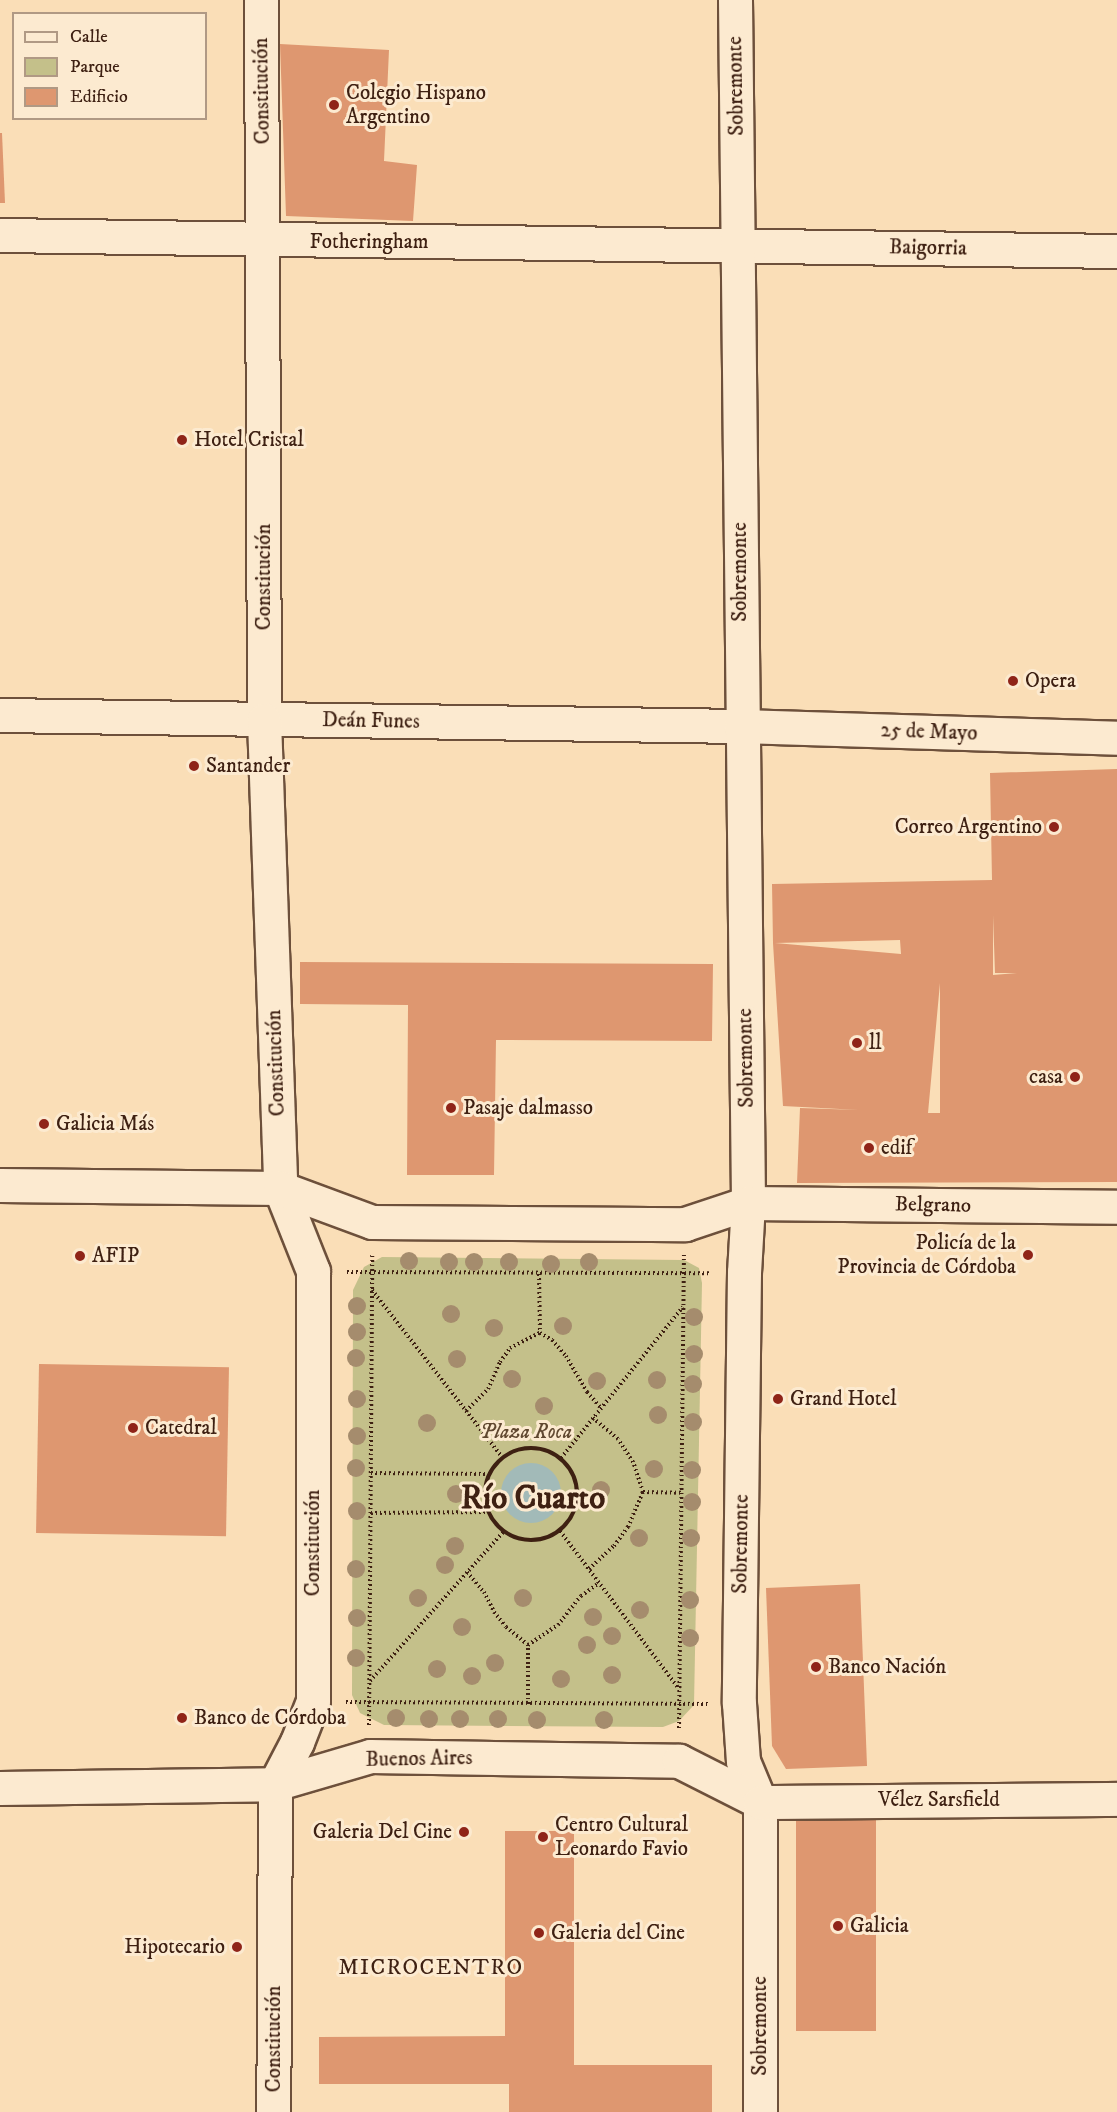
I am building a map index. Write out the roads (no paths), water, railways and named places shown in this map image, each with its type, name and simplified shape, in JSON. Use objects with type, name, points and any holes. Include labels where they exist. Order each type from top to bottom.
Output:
[{"type":"main road","name":"Constitución","points":[[261,0],[264,241],[264,720],[280,1188],[313,1271],[313,1701],[297,1742],[275,1784],[273,2112]]},
{"type":"main road","name":"Sobremonte","points":[[735,0],[739,245],[741,726],[748,1203],[744,1272],[740,1703],[743,1761],[760,1802],[760,2112]]},
{"type":"main road","name":"Fotheringham","points":[[0,236],[739,245]]},
{"type":"main road","name":"Baigorria","points":[[739,245],[1117,251]]},
{"type":"main road","name":"Deán Funes","points":[[0,715],[741,726]]},
{"type":"main road","name":"25 de Mayo","points":[[741,726],[1117,738]]},
{"type":"main road","name":"Belgrano","points":[[0,1185],[280,1188],[372,1222],[685,1224],[748,1203],[1117,1207]]},
{"type":"main road","name":"Buenos Aires","points":[[0,1788],[275,1784],[370,1756],[679,1761],[760,1802]]},
{"type":"main road","name":"Vélez Sarsfield","points":[[760,1802],[1117,1798]]},
{"type":"water","points":[[525,1463],[537,1463],[548,1468],[556,1476],[561,1493],[559,1505],[548,1518],[537,1523],[525,1523],[514,1518],[506,1510],[501,1499],[501,1487],[506,1476],[514,1468]]},
{"type":"place","name":"Colegio Hispano Argentino","points":[[334,105]]},
{"type":"place","name":"Hotel Cristal","points":[[182,440]]},
{"type":"place","name":"Opera","points":[[1013,681]]},
{"type":"place","name":"Santander","points":[[194,766]]},
{"type":"place","name":"Correo Argentino","points":[[1054,827]]},
{"type":"place","name":"ll","points":[[857,1043]]},
{"type":"place","name":"casa","points":[[1075,1077]]},
{"type":"place","name":"Pasaje dalmasso","points":[[451,1108]]},
{"type":"place","name":"Galicia Más","points":[[44,1124]]},
{"type":"place","name":"edif","points":[[869,1148]]},
{"type":"place","name":"Policía de la Provincia de Córdoba","points":[[1028,1255]]},
{"type":"place","name":"AFIP","points":[[80,1256]]},
{"type":"place","name":"Grand Hotel","points":[[778,1399]]},
{"type":"place","name":"Catedral","points":[[133,1428]]},
{"type":"place","name":"Banco Nación","points":[[816,1667]]},
{"type":"place","name":"Banco de Córdoba","points":[[182,1718]]},
{"type":"place","name":"Galeria Del Cine","points":[[464,1832]]},
{"type":"place","name":"Centro Cultural Leonardo Favio","points":[[543,1837]]},
{"type":"place","name":"Galicia","points":[[838,1926]]},
{"type":"place","name":"Galeria del Cine","points":[[539,1933]]},
{"type":"place","name":"Hipotecario","points":[[237,1947]]},
{"type":"district","name":"Río Cuarto","points":[[533,1499]]},
{"type":"district","name":"MICROCENTRO","points":[[431,1968]]},
{"type":"park label","name":"Plaza Roca","points":[[526,1432]]}]
